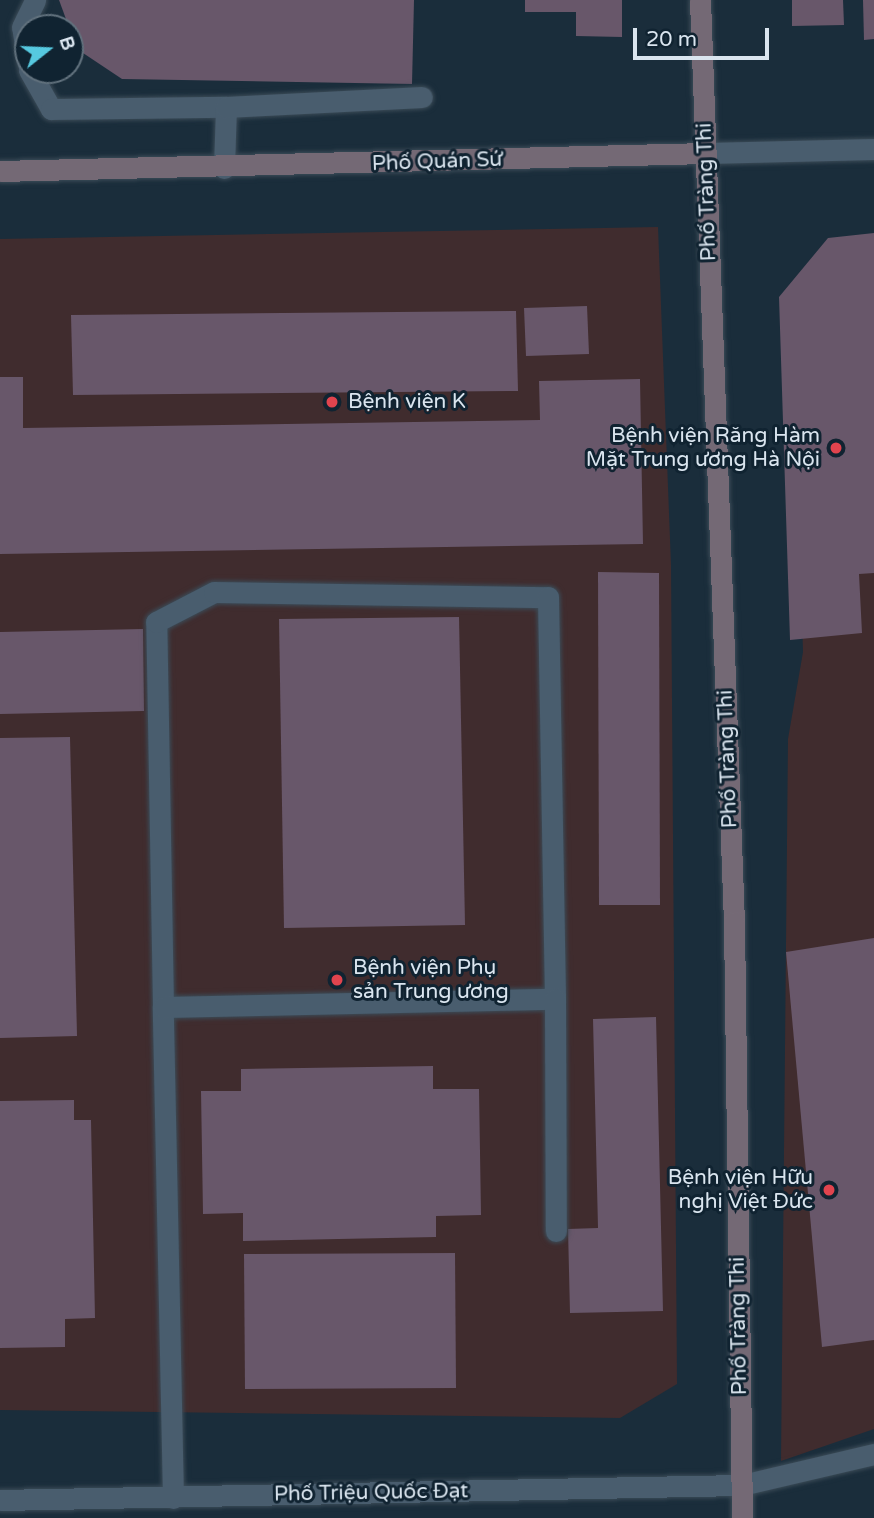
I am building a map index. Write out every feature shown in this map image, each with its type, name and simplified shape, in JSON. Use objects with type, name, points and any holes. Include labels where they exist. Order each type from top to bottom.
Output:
[{"type":"main road","name":"Phố Tràng Thi","points":[[700,0],[734,922],[742,1518]]},
{"type":"main road","name":"Phố Quán Sứ","points":[[0,171],[224,168],[706,153]]},
{"type":"street","points":[[37,84],[51,110],[226,107],[422,97]]},
{"type":"street","points":[[224,168],[226,107]]},
{"type":"street","name":"Phố Quán Sứ","points":[[706,153],[874,149]]},
{"type":"street","points":[[173,1498],[156,622],[214,592],[548,597],[556,1231]]},
{"type":"street","points":[[163,1007],[555,999]]},
{"type":"street","name":"Phố Triệu Quốc Đạt","points":[[0,1500],[742,1485],[874,1454]]},
{"type":"shaded area","name":"Bệnh viện Phụ sản Trung ương","points":[[658,227],[671,565],[677,1384],[620,1418],[0,1410],[0,239]]},
{"type":"shaded area","name":"Bệnh viện Hữu nghị Việt Đức","points":[[874,243],[874,1429],[781,1461],[788,739],[803,652],[793,300]]},
{"type":"building","points":[[59,0],[414,0],[412,84],[122,79],[84,54],[84,14],[64,14]]},
{"type":"building","points":[[525,0],[622,0],[622,37],[576,36],[576,12],[525,12]]},
{"type":"building","points":[[792,0],[843,0],[844,25],[792,26]]},
{"type":"building","points":[[863,0],[874,0],[874,39],[864,40]]},
{"type":"building","name":"Bệnh viện Răng Hàm Mặt Trung ương Hà Nội","points":[[874,233],[874,573],[859,574],[862,633],[790,640],[779,297],[828,238]]},
{"type":"building","points":[[587,306],[589,354],[526,356],[524,308]]},
{"type":"building","points":[[516,311],[518,391],[73,395],[71,315]]},
{"type":"building","points":[[0,377],[23,377],[23,428],[540,420],[539,381],[640,379],[643,544],[0,554]]},
{"type":"building","points":[[598,572],[659,573],[660,905],[599,905]]},
{"type":"building","points":[[459,617],[465,925],[284,928],[279,619]]},
{"type":"building","points":[[143,629],[144,711],[0,714],[0,632]]},
{"type":"building","points":[[70,737],[77,1036],[0,1038],[0,738]]},
{"type":"building","points":[[874,938],[874,1340],[822,1347],[786,952]]},
{"type":"building","points":[[656,1017],[663,1311],[570,1313],[568,1229],[598,1228],[593,1019]]},
{"type":"building","points":[[433,1066],[433,1089],[479,1089],[481,1215],[436,1216],[436,1237],[243,1241],[243,1213],[203,1214],[201,1091],[241,1091],[241,1069]]},
{"type":"building","points":[[74,1100],[74,1120],[91,1120],[95,1318],[65,1319],[65,1347],[0,1348],[0,1101]]},
{"type":"building","points":[[455,1253],[456,1388],[245,1389],[244,1254]]},
{"type":"place","name":"Bệnh viện K","points":[[332,402]]},
{"type":"place","name":"Bệnh viện Răng Hàm Mặt Trung ương Hà Nội","points":[[836,448]]},
{"type":"place","name":"Bệnh viện Phụ sản Trung ương","points":[[337,980]]},
{"type":"place","name":"Bệnh viện Hữu nghị Việt Đức","points":[[829,1190]]}]
